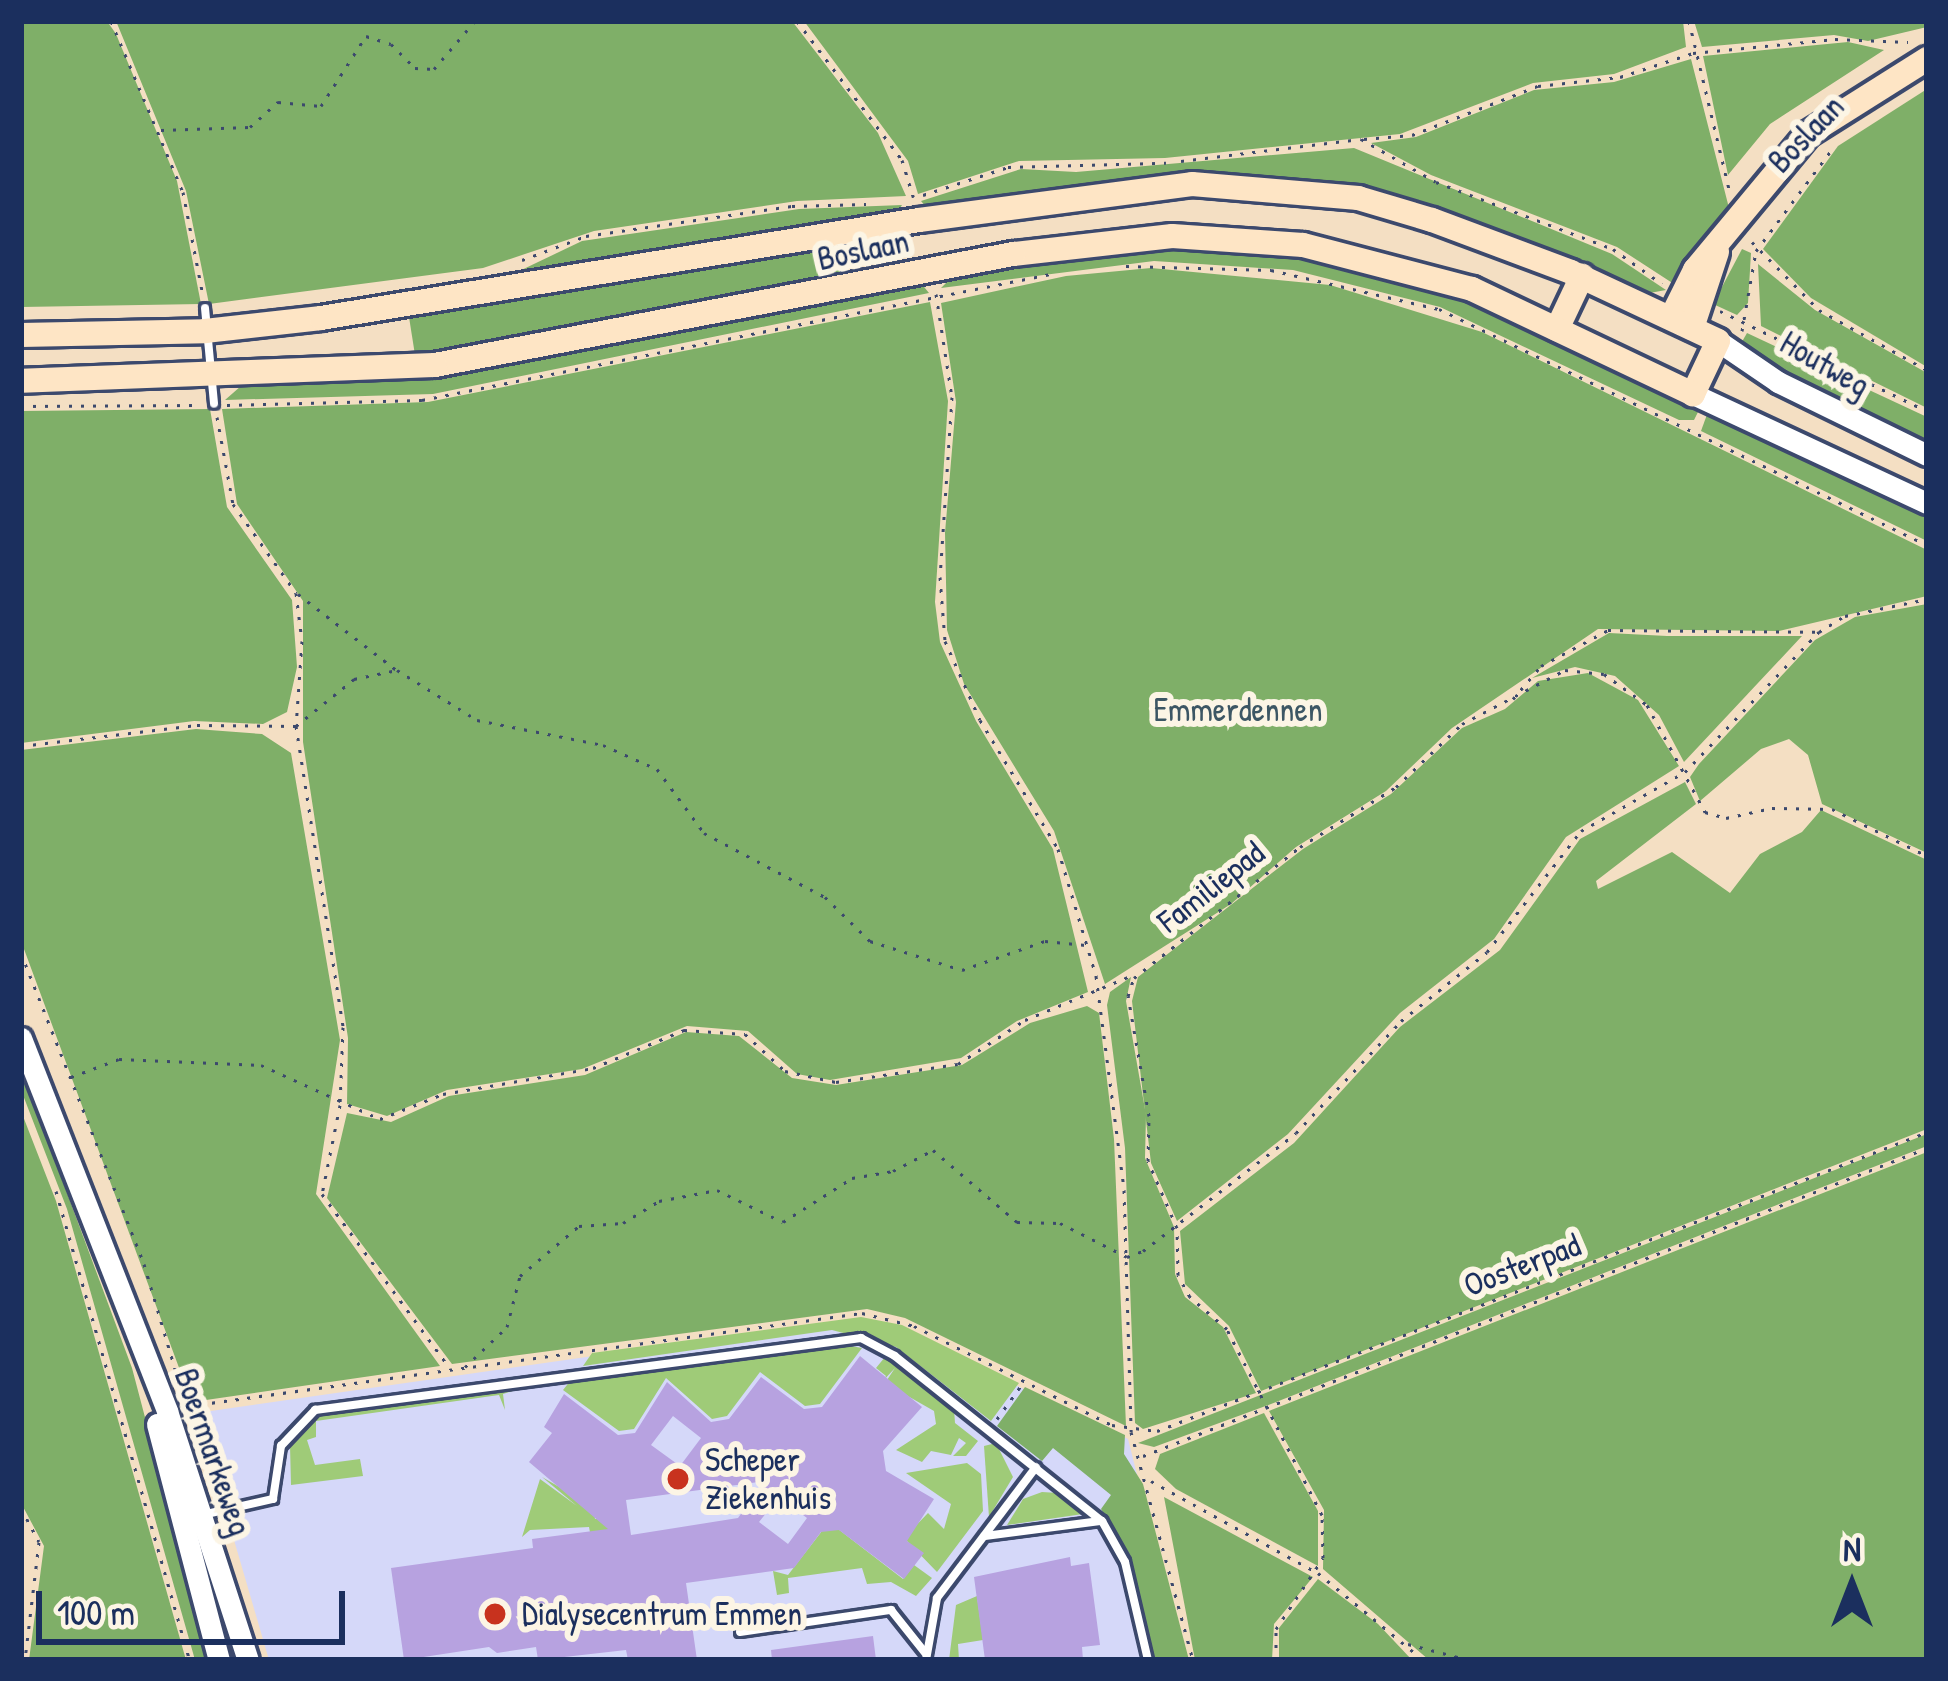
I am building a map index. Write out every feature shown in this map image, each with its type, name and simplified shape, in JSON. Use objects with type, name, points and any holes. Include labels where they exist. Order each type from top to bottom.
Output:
[{"type":"main road","name":"Boslaan","points":[[1681,324],[1695,270],[1717,252],[1808,134],[1927,59]]},
{"type":"main road","name":"Boslaan","points":[[21,334],[205,320],[1192,184],[1358,198],[1582,276],[1681,324]]},
{"type":"main road","name":"Boslaan","points":[[21,381],[208,378],[435,365],[1013,254],[1172,236],[1304,245],[1472,289],[1701,398]]},
{"type":"main road","name":"Boslaan","points":[[1681,324],[1703,303],[1717,252]]},
{"type":"main road","points":[[1557,329],[1582,276]]},
{"type":"main road","name":"Houtweg","points":[[1681,324],[1725,346]]},
{"type":"main road","points":[[1701,398],[1725,346]]},
{"type":"street","name":"Houtweg","points":[[1725,346],[1778,382],[1927,454]]},
{"type":"street","points":[[1701,398],[1927,503]]},
{"type":"street","name":"Boermarkeweg","points":[[21,1038],[136,1335],[192,1518],[248,1660]]},
{"type":"street","name":"Boermarkeweg","points":[[192,1518],[219,1660]]},
{"type":"lane","points":[[205,320],[214,404]]},
{"type":"lane","points":[[192,1518],[273,1498],[281,1447],[315,1410],[831,1337],[878,1345],[1102,1521],[1125,1562],[1148,1660]]},
{"type":"lane","points":[[926,1658],[937,1598],[1036,1467]]},
{"type":"lane","points":[[985,1536],[1102,1521]]},
{"type":"lane","points":[[740,1631],[891,1610],[926,1658]]},
{"type":"path","points":[[111,21],[161,130],[194,232],[205,320]]},
{"type":"path","points":[[161,130],[250,127],[278,102],[320,106],[366,36],[391,44],[415,68],[434,69],[475,21]]},
{"type":"path","points":[[797,21],[902,160],[913,197]]},
{"type":"path","points":[[1689,21],[1693,53],[1740,218],[1756,251],[1819,310],[1927,370]]},
{"type":"path","name":"Boslaan","points":[[1361,139],[1412,135],[1538,86],[1621,77],[1693,53],[1835,40],[1879,47],[1927,37]]},
{"type":"path","name":"Boslaan","points":[[1725,346],[1745,324],[1756,251],[1809,171],[1846,134]]},
{"type":"path","points":[[1122,266],[1252,268],[1401,297],[1506,337],[1927,545]]},
{"type":"path","points":[[21,406],[422,400],[1066,272]]},
{"type":"path","points":[[936,296],[952,397],[940,577],[945,641],[980,720],[1058,849],[1088,945],[1117,1100],[1131,1432],[1149,1480],[1192,1660]]},
{"type":"path","points":[[1703,303],[1745,324]]},
{"type":"path","name":"Houtweg","points":[[1745,324],[1927,412]]},
{"type":"path","points":[[1694,430],[1701,398]]},
{"type":"path","points":[[214,404],[232,504],[296,593],[397,670],[477,720],[644,762],[675,788],[704,833],[825,897],[870,940],[962,970],[1045,940],[1088,945]]},
{"type":"path","points":[[296,593],[302,641],[296,726],[343,1027],[340,1105],[324,1202],[451,1369]]},
{"type":"path","points":[[1126,1257],[1177,1228],[1296,1133],[1401,1021],[1487,952],[1581,830],[1685,772],[1819,632],[1845,616],[1927,599]]},
{"type":"path","points":[[1513,699],[1541,666],[1608,630],[1819,632]]},
{"type":"path","points":[[21,746],[197,725],[296,726],[354,679],[397,670]]},
{"type":"path","name":"Familiepad","points":[[71,1077],[119,1059],[234,1062],[287,1075],[340,1105],[394,1117],[443,1094],[593,1068],[683,1030],[745,1034],[785,1071],[836,1082],[958,1064],[1025,1020],[1100,995],[1137,974],[1300,847],[1384,796],[1462,724],[1513,699],[1541,676],[1604,674],[1656,716],[1698,803],[1718,818],[1832,809],[1927,856]]},
{"type":"path","points":[[21,953],[144,1264],[193,1428]]},
{"type":"path","points":[[1137,974],[1128,996],[1149,1116],[1148,1161],[1177,1228],[1184,1290],[1227,1329],[1322,1512],[1318,1573],[1276,1629],[1276,1660]]},
{"type":"path","name":"Oosterpad","points":[[1131,1432],[1157,1431],[1259,1394],[1927,1132]]},
{"type":"path","name":"Oosterpad","points":[[1142,1456],[1927,1148]]},
{"type":"path","points":[[465,1367],[507,1327],[520,1276],[552,1241],[579,1226],[623,1222],[658,1201],[717,1190],[783,1222],[853,1178],[893,1171],[933,1150],[969,1174],[1008,1217],[1060,1223],[1126,1257]]},
{"type":"path","points":[[53,1178],[190,1660]]},
{"type":"path","points":[[989,1430],[1024,1382]]},
{"type":"path","points":[[1149,1480],[1318,1573],[1423,1660]]},
{"type":"path","points":[[21,1508],[39,1542],[25,1660]]},
{"type":"path","points":[[21,1607],[32,1607]]},
{"type":"path","points":[[1403,1643],[1469,1660]]},
{"type":"shaded area","name":"Scheper Ziekenhuis","points":[[851,1319],[897,1328],[1128,1439],[1184,1660],[269,1660],[197,1413]]},
{"type":"green space","points":[[21,21],[107,21],[116,34],[177,181],[201,304],[21,307]]},
{"type":"green space","points":[[116,21],[792,21],[878,133],[906,196],[797,201],[594,231],[483,268],[209,304],[186,191]]},
{"type":"green space","points":[[804,21],[1683,21],[1686,47],[1614,74],[1533,83],[1400,134],[1165,158],[1019,161],[918,194],[908,161]]},
{"type":"green space","points":[[1694,21],[1927,21],[1927,27],[1868,41],[1834,35],[1702,47]]},
{"type":"green space","points":[[1848,42],[1884,50],[1770,124],[1728,175],[1703,56]]},
{"type":"green space","points":[[1691,59],[1729,208],[1677,286],[1617,247],[1431,175],[1371,143],[1416,137],[1534,90],[1614,82]]},
{"type":"green space","points":[[1927,89],[1927,367],[1811,298],[1763,249],[1838,146]]},
{"type":"green space","points":[[1354,148],[1612,254],[1666,290],[1644,294],[1433,211],[1150,178],[927,208],[921,201],[1021,169],[1076,172]]},
{"type":"green space","points":[[902,205],[896,214],[513,274],[582,241],[799,209]]},
{"type":"green space","points":[[836,244],[842,279],[415,355],[409,317]]},
{"type":"green space","points":[[1155,248],[1286,253],[1483,299],[1701,406],[1694,420],[1679,420],[1440,307],[1293,270],[1154,261],[941,288],[953,276]]},
{"type":"green space","points":[[1742,249],[1751,253],[1748,303],[1737,315],[1713,304]]},
{"type":"green space","points":[[1758,264],[1815,310],[1927,373],[1927,408],[1761,326]]},
{"type":"green space","name":"Emmerdennen","points":[[1151,268],[1330,285],[1482,332],[1927,550],[1927,596],[1779,631],[1598,629],[1452,728],[1386,791],[1296,847],[1231,904],[1105,984],[1054,831],[964,684],[947,630],[945,533],[956,402],[941,303],[1066,276]]},
{"type":"green space","points":[[920,282],[929,293],[433,394],[225,400],[241,386],[417,376],[559,355]]},
{"type":"green space","points":[[930,302],[948,401],[935,602],[940,642],[976,721],[1053,849],[1088,992],[1017,1021],[961,1058],[830,1080],[797,1074],[748,1031],[687,1026],[582,1069],[447,1090],[387,1116],[347,1104],[348,1038],[303,742],[303,601],[237,504],[222,409],[428,402]]},
{"type":"green space","points":[[1747,333],[1927,417],[1927,449],[1781,376],[1739,347]]},
{"type":"green space","points":[[210,409],[227,507],[292,600],[297,667],[287,712],[263,724],[194,721],[21,743],[21,411]]},
{"type":"green space","points":[[1709,409],[1927,517],[1927,541],[1701,431]]},
{"type":"green space","points":[[1927,604],[1927,853],[1822,804],[1808,755],[1789,739],[1761,749],[1700,801],[1690,777],[1699,764],[1815,640],[1855,617]]},
{"type":"green space","points":[[1609,633],[1802,636],[1684,762],[1659,715],[1615,676],[1575,667],[1532,678]]},
{"type":"green space","points":[[1588,673],[1638,700],[1679,766],[1566,837],[1494,939],[1400,1013],[1288,1134],[1177,1221],[1151,1163],[1132,1001],[1138,977],[1303,849],[1391,794],[1462,728],[1505,709],[1538,681]]},
{"type":"green space","points":[[196,729],[262,734],[291,753],[340,1040],[316,1194],[440,1366],[206,1400],[188,1392],[21,941],[21,750]]},
{"type":"green space","points":[[1685,782],[1696,804],[1596,881],[1598,889],[1672,852],[1730,893],[1760,854],[1802,832],[1821,810],[1927,860],[1927,1129],[1261,1391],[1229,1326],[1185,1284],[1180,1231],[1294,1143],[1400,1027],[1500,950],[1580,839]]},
{"type":"green space","points":[[1131,977],[1126,1001],[1146,1115],[1145,1158],[1174,1227],[1175,1274],[1185,1297],[1223,1327],[1256,1393],[1143,1429],[1135,1423],[1125,1148],[1107,1005],[1110,992]]},
{"type":"green space","points":[[1087,1006],[1099,1013],[1114,1139],[1126,1426],[905,1318],[867,1309],[452,1364],[327,1198],[347,1113],[391,1122],[449,1096],[585,1075],[686,1032],[739,1036],[792,1078],[836,1085],[962,1065],[1030,1023]]},
{"type":"green space","points":[[21,1069],[132,1368],[209,1660],[195,1660],[67,1209],[21,1090]]},
{"type":"green space","points":[[21,1111],[56,1201],[186,1660],[29,1660],[44,1546],[21,1503]]},
{"type":"green space","points":[[1927,1134],[1927,1146],[1271,1404],[1154,1447],[1138,1443]]},
{"type":"green space","points":[[1927,1152],[1927,1660],[1429,1660],[1323,1569],[1324,1510],[1269,1411]]},
{"type":"green space","points":[[861,1317],[902,1325],[1019,1383],[991,1421],[896,1347],[832,1330],[583,1366],[592,1353]]},
{"type":"green space","points":[[840,1344],[862,1348],[820,1404],[805,1406],[760,1372],[727,1416],[712,1419],[666,1378],[634,1429],[619,1431],[563,1390],[571,1380]]},
{"type":"green space","points":[[885,1357],[954,1409],[955,1423],[978,1441],[966,1456],[953,1456],[966,1443],[959,1438],[951,1455],[931,1451],[922,1462],[896,1450],[936,1424],[934,1411],[885,1383],[895,1368],[881,1383],[886,1376],[876,1368]]},
{"type":"green space","points":[[526,1387],[503,1394],[505,1410],[499,1395],[316,1421],[316,1437],[307,1440],[315,1465],[360,1459],[363,1476],[291,1485],[290,1445],[317,1416]]},
{"type":"green space","points":[[1025,1387],[1125,1435],[1124,1454],[1143,1484],[1189,1660],[1154,1660],[1127,1551],[1101,1509],[1111,1495],[1053,1448],[1042,1461],[997,1426]]},
{"type":"green space","points":[[1264,1413],[1318,1511],[1318,1566],[1176,1489],[1155,1469],[1160,1454]]},
{"type":"green space","points":[[996,1443],[1013,1477],[989,1517],[984,1446]]},
{"type":"green space","points":[[967,1463],[981,1474],[983,1511],[937,1572],[904,1538],[928,1513],[944,1529],[951,1504],[906,1473]]},
{"type":"green space","points":[[542,1477],[594,1507],[595,1519],[616,1519],[595,1559],[589,1527],[530,1530],[522,1537],[540,1479],[577,1506]]},
{"type":"green space","points":[[1042,1492],[1058,1493],[1083,1514],[1007,1525],[1023,1499]]},
{"type":"green space","points":[[1164,1497],[1313,1577],[1274,1624],[1272,1660],[1195,1660]]},
{"type":"green space","points":[[838,1529],[903,1579],[914,1565],[932,1578],[916,1596],[891,1582],[867,1584],[862,1568],[788,1578],[789,1593],[777,1595],[773,1571],[788,1575],[822,1531]]},
{"type":"green space","points":[[1318,1579],[1378,1624],[1412,1660],[1279,1660],[1279,1628]]},
{"type":"green space","points":[[977,1596],[983,1640],[958,1644],[959,1660],[949,1660],[956,1605]]},
{"type":"building","points":[[860,1356],[922,1407],[883,1451],[886,1471],[934,1499],[907,1541],[924,1553],[904,1579],[839,1530],[821,1532],[794,1568],[686,1583],[697,1660],[628,1660],[626,1650],[538,1660],[536,1647],[497,1653],[489,1647],[404,1660],[391,1568],[533,1548],[532,1539],[608,1529],[529,1462],[552,1433],[544,1427],[564,1394],[618,1435],[635,1433],[667,1382],[711,1422],[729,1419],[761,1377],[804,1409],[822,1407]],"holes":[[[673,1416],[701,1438],[680,1466],[651,1445]],[[765,1481],[738,1518],[631,1535],[626,1500]],[[779,1497],[807,1518],[788,1544],[759,1522]]]},
{"type":"building","points":[[1070,1557],[1071,1566],[1089,1563],[1100,1645],[1082,1647],[1083,1660],[985,1660],[974,1577]]},
{"type":"building","points":[[873,1636],[876,1660],[772,1660],[771,1650]]},
{"type":"place","name":"Scheper Ziekenhuis","points":[[678,1479]]},
{"type":"place","name":"Dialysecentrum Emmen","points":[[495,1614]]}]
